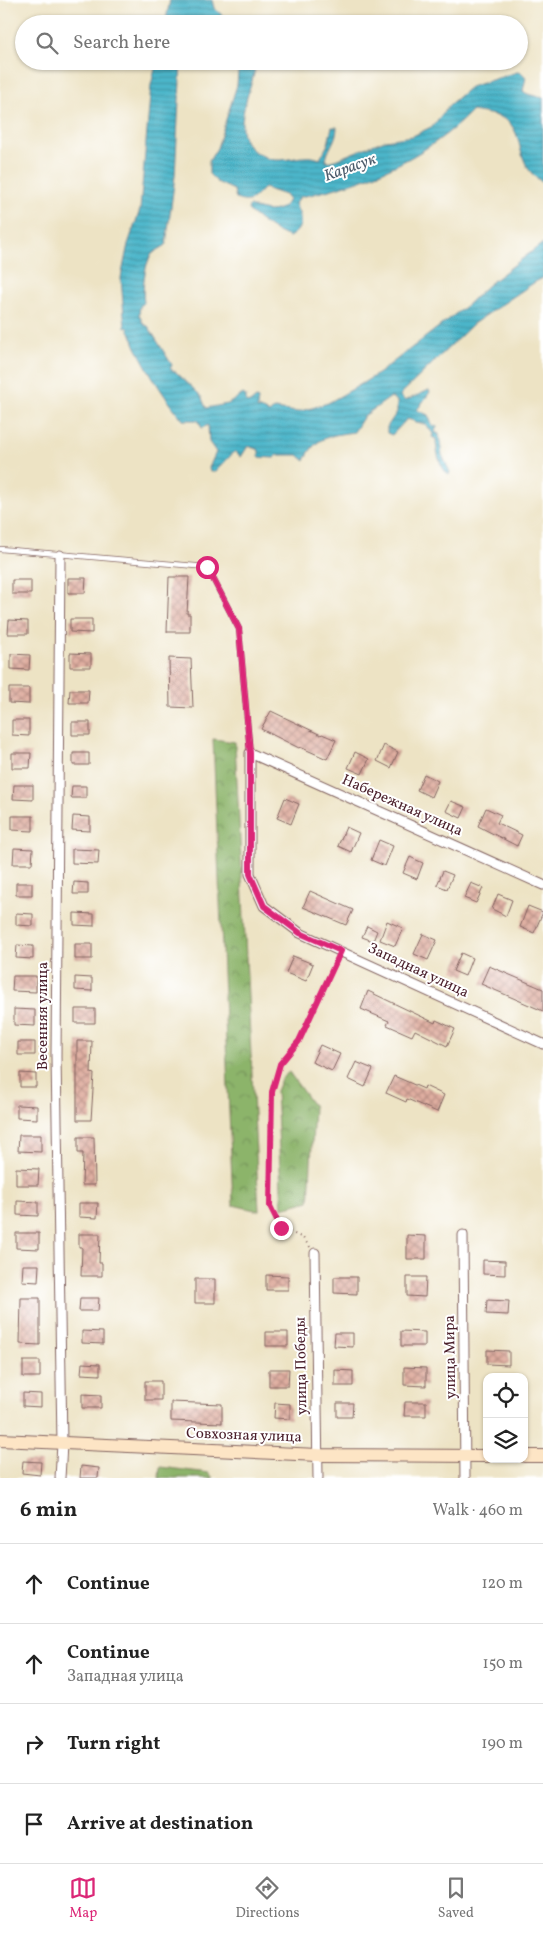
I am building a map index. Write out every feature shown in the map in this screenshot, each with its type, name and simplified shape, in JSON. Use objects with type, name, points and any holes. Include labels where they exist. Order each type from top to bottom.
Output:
[{"type":"street","name":"Весенняя улица","points":[[60,554],[56,1056],[62,1444],[60,1478]]},
{"type":"street","name":"Набережная улица","points":[[250,753],[543,885]]},
{"type":"street","name":"Западная улица","points":[[250,753],[250,874],[264,906],[300,933],[543,1044]]},
{"type":"street","name":"улица Мира","points":[[463,1235],[465,1478]]},
{"type":"street","name":"улица Победы","points":[[314,1253],[318,1478]]},
{"type":"street","name":"Совхозная улица","points":[[0,1440],[318,1455],[483,1456]]},
{"type":"street","points":[[528,1456],[543,1456]]},
{"type":"lane","points":[[0,550],[207,567],[239,629],[250,753]]},
{"type":"path","points":[[314,1253],[303,1238],[281,1228],[270,1206],[272,1092],[280,1064],[299,1041],[341,951]]},
{"type":"green space","points":[[213,739],[235,742],[259,1211],[233,1205]]},
{"type":"green space","points":[[289,1072],[314,1107],[309,1201],[282,1208],[276,1091],[281,1079]]},
{"type":"green space","points":[[160,1467],[209,1473],[213,1478],[159,1478]]},
{"type":"water","points":[[170,0],[212,0],[214,8],[222,15],[167,15]]},
{"type":"water","points":[[155,70],[181,70],[175,176],[166,245],[153,253],[149,258],[144,278],[144,303],[140,306],[139,315],[172,365],[170,369],[176,372],[201,396],[206,408],[228,404],[243,394],[246,396],[246,402],[250,403],[256,398],[258,399],[257,408],[269,413],[274,409],[297,412],[328,403],[379,373],[543,243],[543,278],[473,324],[400,395],[405,401],[429,390],[430,392],[417,410],[428,415],[433,426],[437,426],[435,432],[439,434],[442,455],[450,472],[449,475],[440,463],[436,439],[432,437],[433,434],[426,424],[415,423],[415,421],[407,419],[392,435],[387,433],[387,427],[397,412],[397,401],[391,397],[364,416],[354,432],[338,434],[318,442],[305,461],[298,455],[278,455],[274,458],[259,457],[259,450],[248,446],[241,457],[235,451],[216,471],[210,472],[209,468],[216,452],[209,442],[208,425],[202,428],[198,420],[183,420],[159,387],[127,327],[125,328],[121,278],[128,244],[140,210],[151,85]]},
{"type":"water","name":"Карасук","points":[[238,70],[254,70],[242,121],[242,132],[246,142],[254,151],[275,160],[303,157],[320,159],[328,144],[332,127],[337,127],[326,162],[385,140],[413,136],[433,126],[449,105],[470,87],[517,72],[522,73],[526,77],[523,91],[527,94],[543,98],[543,183],[532,174],[526,165],[511,124],[498,116],[472,111],[435,142],[393,167],[347,185],[300,197],[295,204],[300,218],[299,227],[289,237],[267,225],[248,210],[249,206],[266,211],[276,210],[285,205],[289,200],[285,195],[264,188],[252,200],[241,201],[236,199],[234,190],[217,182],[209,174],[209,161],[217,148],[237,85]]},
{"type":"building","points":[[169,577],[189,577],[187,614],[190,614],[190,632],[167,632]]},
{"type":"building","points":[[68,578],[86,578],[85,593],[68,593]]},
{"type":"building","points":[[12,580],[31,580],[31,594],[12,594]]},
{"type":"building","points":[[70,619],[92,619],[92,633],[70,632]]},
{"type":"building","points":[[9,620],[28,621],[28,634],[8,634]]},
{"type":"building","points":[[70,653],[91,654],[91,667],[70,667]]},
{"type":"building","points":[[11,654],[30,655],[29,670],[11,669]]},
{"type":"building","points":[[169,658],[191,659],[193,708],[170,707]]},
{"type":"building","points":[[9,688],[29,688],[29,704],[9,703]]},
{"type":"building","points":[[70,690],[89,690],[88,703],[69,703]]},
{"type":"building","points":[[271,711],[321,735],[336,740],[327,759],[299,748],[261,729]]},
{"type":"building","points":[[12,720],[29,720],[29,736],[12,735]]},
{"type":"building","points":[[72,722],[90,722],[90,735],[72,735]]},
{"type":"building","points":[[384,745],[398,752],[391,768],[377,761]]},
{"type":"building","points":[[355,752],[369,759],[362,774],[348,768]]},
{"type":"building","points":[[12,753],[31,753],[30,768],[12,768]]},
{"type":"building","points":[[73,753],[89,753],[89,765],[73,765]]},
{"type":"building","points":[[424,774],[438,781],[431,797],[417,790]]},
{"type":"building","points":[[14,785],[33,785],[33,800],[13,799]]},
{"type":"building","points":[[72,786],[86,786],[86,798],[71,798]]},
{"type":"building","points":[[285,798],[299,804],[291,824],[277,818]]},
{"type":"building","points":[[451,801],[466,807],[461,818],[446,811]]},
{"type":"building","points":[[486,808],[501,815],[497,823],[522,835],[517,846],[478,826]]},
{"type":"building","points":[[12,816],[33,816],[33,831],[12,830]]},
{"type":"building","points":[[73,816],[90,817],[90,831],[72,830]]},
{"type":"building","points":[[346,827],[359,833],[351,852],[338,846]]},
{"type":"building","points":[[379,840],[393,846],[385,866],[371,860]]},
{"type":"building","points":[[14,848],[33,849],[32,864],[13,864]]},
{"type":"building","points":[[72,849],[99,850],[98,864],[72,863]]},
{"type":"building","points":[[410,857],[423,863],[417,879],[403,873]]},
{"type":"building","points":[[443,871],[453,875],[447,889],[437,885]]},
{"type":"building","points":[[74,882],[88,883],[88,894],[73,894]]},
{"type":"building","points":[[16,883],[32,883],[32,895],[16,895]]},
{"type":"building","points":[[471,883],[483,888],[476,903],[464,898]]},
{"type":"building","points":[[310,891],[353,910],[346,925],[303,907]]},
{"type":"building","points":[[498,894],[512,900],[506,916],[492,909]]},
{"type":"building","points":[[528,906],[543,912],[534,933],[520,927]]},
{"type":"building","points":[[16,913],[33,914],[33,926],[16,925]]},
{"type":"building","points":[[74,913],[94,914],[94,926],[74,925]]},
{"type":"building","points":[[387,921],[403,928],[395,946],[380,940]]},
{"type":"building","points":[[367,926],[377,931],[373,941],[362,937]]},
{"type":"building","points":[[423,934],[437,940],[428,960],[414,954]]},
{"type":"building","points":[[75,944],[92,944],[92,959],[75,959]]},
{"type":"building","points":[[17,945],[33,946],[33,959],[16,958]]},
{"type":"building","points":[[461,953],[472,958],[465,976],[453,971]]},
{"type":"building","points":[[293,956],[313,964],[306,981],[286,973]]},
{"type":"building","points":[[489,966],[543,989],[543,1011],[481,984]]},
{"type":"building","points":[[13,976],[36,976],[36,992],[12,991]]},
{"type":"building","points":[[75,977],[92,978],[92,991],[75,990]]},
{"type":"building","points":[[368,991],[435,1023],[436,1020],[455,1029],[447,1046],[415,1030],[412,1036],[387,1025],[389,1021],[361,1009]]},
{"type":"building","points":[[14,1009],[35,1010],[35,1026],[14,1025]]},
{"type":"building","points":[[75,1009],[95,1009],[95,1023],[75,1023]]},
{"type":"building","points":[[77,1041],[92,1041],[91,1073],[94,1074],[91,1120],[77,1120]]},
{"type":"building","points":[[18,1042],[35,1042],[35,1055],[18,1055]]},
{"type":"building","points":[[320,1045],[340,1054],[332,1071],[312,1062]]},
{"type":"building","points":[[356,1062],[373,1069],[365,1087],[348,1079]]},
{"type":"building","points":[[20,1073],[36,1074],[36,1087],[20,1087]]},
{"type":"building","points":[[394,1076],[424,1089],[425,1086],[444,1095],[437,1112],[407,1099],[406,1102],[386,1093]]},
{"type":"building","points":[[17,1105],[37,1106],[37,1119],[17,1118]]},
{"type":"building","points":[[19,1135],[41,1135],[41,1152],[18,1151]]},
{"type":"building","points":[[78,1137],[94,1137],[95,1185],[82,1185],[83,1153],[78,1153]]},
{"type":"building","points":[[16,1168],[39,1169],[38,1185],[16,1185]]},
{"type":"building","points":[[17,1201],[38,1202],[38,1216],[17,1215]]},
{"type":"building","points":[[79,1203],[98,1203],[97,1218],[79,1217]]},
{"type":"building","points":[[16,1233],[39,1233],[39,1249],[16,1248]]},
{"type":"building","points":[[79,1234],[100,1234],[99,1263],[102,1263],[102,1276],[81,1276],[82,1247],[79,1247]]},
{"type":"building","points":[[407,1235],[426,1236],[426,1259],[407,1259]]},
{"type":"building","points":[[483,1260],[505,1261],[505,1275],[483,1274]]},
{"type":"building","points":[[23,1265],[39,1265],[38,1282],[22,1281]]},
{"type":"building","points":[[266,1275],[288,1276],[288,1290],[266,1290]]},
{"type":"building","points":[[334,1277],[357,1277],[357,1294],[334,1293]]},
{"type":"building","points":[[407,1277],[426,1277],[425,1297],[407,1296]]},
{"type":"building","points":[[195,1279],[215,1279],[215,1303],[195,1303]]},
{"type":"building","points":[[21,1298],[40,1298],[40,1345],[20,1344]]},
{"type":"building","points":[[80,1298],[99,1298],[98,1311],[79,1311]]},
{"type":"building","points":[[487,1300],[509,1301],[508,1315],[486,1314]]},
{"type":"building","points":[[82,1331],[103,1332],[103,1344],[82,1343]]},
{"type":"building","points":[[401,1331],[425,1332],[425,1346],[401,1346]]},
{"type":"building","points":[[266,1332],[288,1332],[288,1346],[266,1346]]},
{"type":"building","points":[[335,1333],[353,1333],[353,1347],[334,1346]]},
{"type":"building","points":[[487,1350],[509,1351],[509,1365],[487,1364]]},
{"type":"building","points":[[23,1361],[40,1361],[40,1377],[23,1377]]},
{"type":"building","points":[[82,1363],[100,1364],[100,1375],[81,1374]]},
{"type":"building","points":[[404,1367],[426,1368],[426,1386],[404,1385]]},
{"type":"building","points":[[269,1369],[289,1369],[288,1386],[269,1386]]},
{"type":"building","points":[[335,1370],[353,1371],[353,1386],[335,1386]]},
{"type":"building","points":[[145,1381],[161,1381],[161,1400],[145,1400]]},
{"type":"building","points":[[23,1393],[41,1394],[41,1407],[23,1406]]},
{"type":"building","points":[[82,1394],[101,1395],[101,1408],[82,1408]]},
{"type":"building","points":[[171,1402],[222,1404],[222,1423],[171,1421]]},
{"type":"building","points":[[405,1402],[426,1402],[426,1416],[404,1416]]},
{"type":"building","points":[[275,1403],[290,1404],[290,1419],[274,1418]]},
{"type":"building","points":[[337,1403],[353,1403],[352,1417],[337,1417]]},
{"type":"building","points":[[23,1461],[41,1462],[40,1475],[22,1473]]},
{"type":"building","points":[[81,1466],[99,1468],[98,1478],[80,1478]]},
{"type":"route","points":[[207,567],[239,629],[250,753],[250,874],[264,906],[300,933],[341,951],[299,1041],[280,1064],[272,1092],[270,1206],[281,1228]]}]
